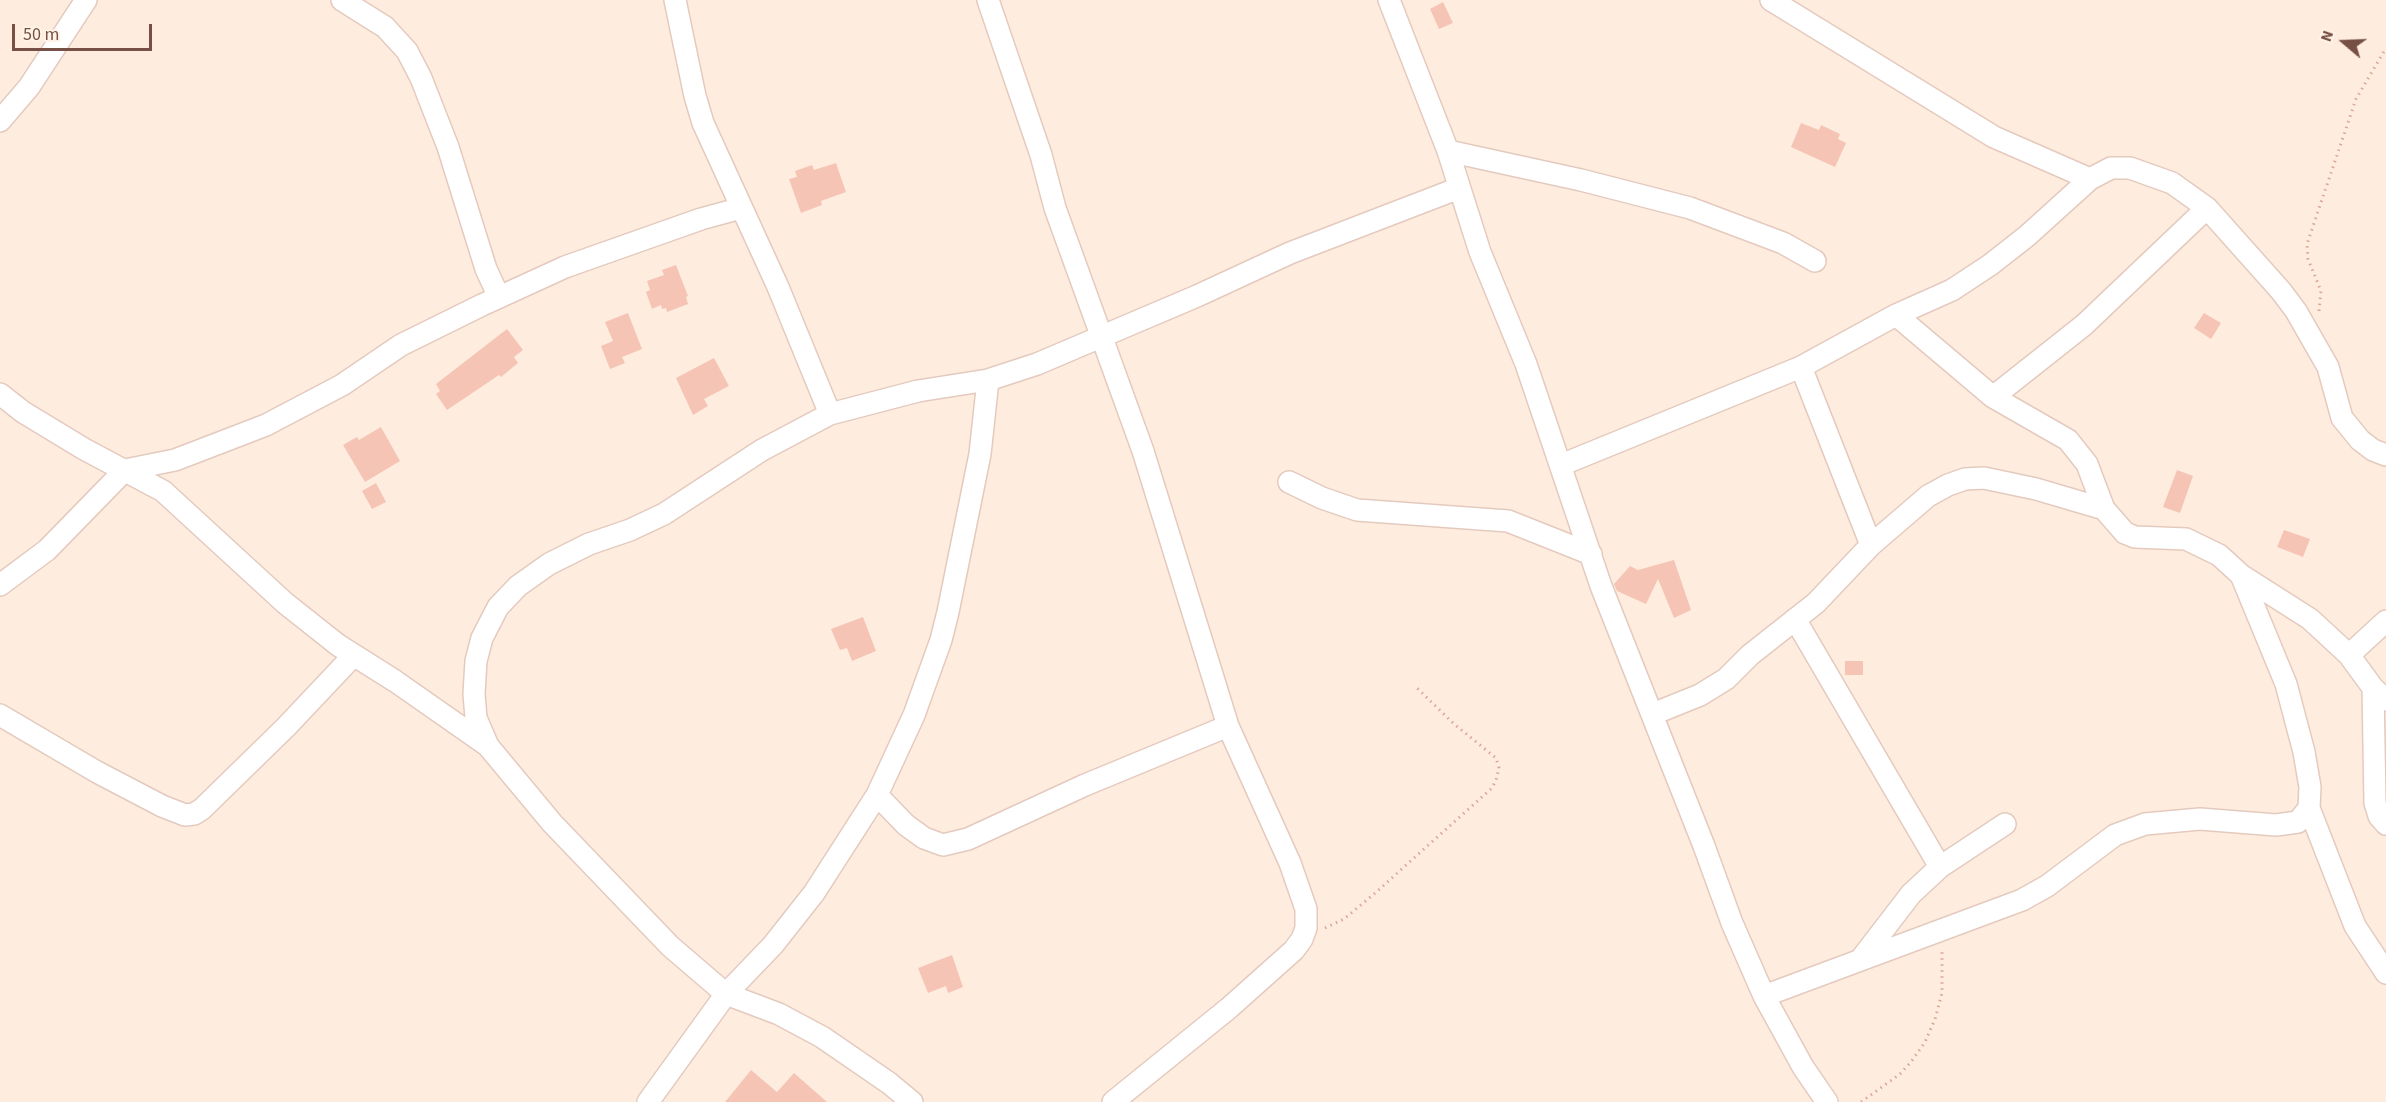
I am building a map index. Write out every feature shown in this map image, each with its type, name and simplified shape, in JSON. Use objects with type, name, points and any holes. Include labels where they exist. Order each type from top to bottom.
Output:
[{"type":"street","points":[[0,121],[29,87],[86,0]]},
{"type":"street","points":[[342,0],[385,27],[407,51],[421,78],[448,147],[486,269],[499,297]]},
{"type":"street","points":[[675,0],[695,96],[703,123],[778,287],[830,414]]},
{"type":"street","points":[[988,0],[1041,155],[1055,208],[1143,451],[1228,726],[1290,863],[1306,909],[1306,928],[1302,939],[1265,977],[1113,1102]]},
{"type":"street","points":[[1389,0],[1448,151],[1480,252],[1526,364],[1601,586],[1653,714],[1724,903],[1764,996],[1803,1067],[1827,1102]]},
{"type":"street","points":[[1771,0],[1994,137],[2090,179]]},
{"type":"street","points":[[1448,151],[1581,180],[1690,208],[1783,243],[1815,261]]},
{"type":"street","points":[[1561,465],[1802,367],[1896,315],[1952,290],[1990,265],[2027,236],[2090,179],[2111,168],[2130,168],[2172,183],[2207,208],[2281,291],[2312,336],[2328,367],[2342,418],[2360,440],[2373,450],[2386,455]]},
{"type":"street","points":[[488,746],[476,718],[474,694],[476,661],[482,638],[498,607],[518,586],[549,564],[589,544],[630,530],[664,513],[762,450],[830,414],[918,391],[988,380],[1037,364],[1197,296],[1290,253],[1460,189]]},
{"type":"street","points":[[0,585],[47,550],[125,470],[175,460],[266,425],[342,385],[401,345],[499,297],[602,253],[701,219],[741,208]]},
{"type":"street","points":[[1993,397],[2084,325],[2207,208]]},
{"type":"street","points":[[1896,315],[1993,397],[2068,440],[2087,464],[2104,509],[2125,533],[2134,537],[2187,539],[2218,555],[2241,575],[2310,619],[2349,655],[2380,694],[2375,803],[2379,816],[2386,824]]},
{"type":"street","points":[[1802,367],[1872,546]]},
{"type":"street","points":[[648,1102],[726,994],[773,945],[814,893],[877,795],[914,715],[941,640],[980,454],[988,380]]},
{"type":"street","points":[[0,394],[23,412],[84,450],[163,491],[285,603],[338,645],[395,681],[488,746],[552,823],[606,881],[670,946],[726,994],[778,1014],[822,1037],[889,1083],[912,1102]]},
{"type":"street","points":[[1653,714],[1700,695],[1726,679],[1750,656],[1816,603],[1872,546],[1928,496],[1948,485],[1965,479],[1984,478],[2104,509]]},
{"type":"street","points":[[1289,482],[1322,498],[1357,510],[1508,521],[1590,554]]},
{"type":"street","points":[[2241,575],[2286,684],[2295,713],[2310,788],[2309,808],[2355,926],[2386,973]]},
{"type":"street","points":[[1795,619],[1940,867]]},
{"type":"street","points":[[2349,655],[2386,621]]},
{"type":"street","points":[[0,715],[162,806],[185,815],[194,814],[202,809],[286,727],[354,655]]},
{"type":"street","points":[[877,795],[906,825],[924,838],[943,845],[968,839],[1096,781],[1228,726]]},
{"type":"street","points":[[1764,996],[2022,900],[2047,886],[2115,835],[2145,824],[2200,819],[2276,825],[2298,822],[2309,808]]},
{"type":"street","points":[[1861,959],[1911,894],[1940,867],[2005,824]]},
{"type":"path","points":[[2312,336],[2321,305],[2321,291],[2308,259],[2307,244],[2356,99],[2386,48]]},
{"type":"path","points":[[1302,939],[1344,919],[1456,821],[1492,788],[1496,780],[1499,768],[1496,758],[1454,724],[1418,688]]},
{"type":"path","points":[[1861,1102],[1899,1074],[1911,1062],[1935,1019],[1942,993],[1943,966],[1940,929]]},
{"type":"building","points":[[1443,2],[1453,23],[1439,29],[1430,9]]},
{"type":"building","points":[[1801,123],[1819,130],[1821,125],[1840,134],[1838,139],[1846,143],[1835,167],[1791,147]]},
{"type":"building","points":[[836,163],[846,192],[821,201],[822,205],[801,213],[789,179],[797,177],[795,171],[812,165],[814,170]]},
{"type":"building","points":[[676,265],[688,296],[686,297],[688,304],[667,312],[666,308],[662,309],[661,305],[652,309],[646,292],[650,290],[647,281],[664,275],[662,270]]},
{"type":"building","points":[[628,313],[642,349],[622,357],[625,363],[610,369],[601,346],[613,341],[605,322]]},
{"type":"building","points":[[2204,313],[2221,323],[2211,339],[2194,328]]},
{"type":"building","points":[[507,329],[523,350],[514,357],[518,363],[501,377],[499,375],[447,410],[436,394],[440,391],[436,384]]},
{"type":"building","points":[[714,358],[729,386],[704,399],[708,406],[693,415],[676,378]]},
{"type":"building","points":[[381,427],[400,461],[365,482],[343,445],[357,437],[359,440]]},
{"type":"building","points":[[2177,470],[2193,476],[2180,513],[2163,507]]},
{"type":"building","points":[[376,483],[386,502],[372,509],[362,491]]},
{"type":"building","points":[[2284,530],[2310,539],[2303,557],[2277,547]]},
{"type":"building","points":[[1674,560],[1691,610],[1674,618],[1658,579],[1646,604],[1617,591],[1614,584],[1630,566],[1638,570]]},
{"type":"building","points":[[863,617],[876,651],[852,661],[847,648],[840,650],[831,629]]},
{"type":"building","points":[[1845,661],[1863,661],[1863,675],[1845,675]]},
{"type":"building","points":[[952,955],[963,987],[948,993],[946,986],[928,993],[918,968]]},
{"type":"building","points":[[751,1070],[777,1092],[794,1073],[827,1102],[725,1102]]}]
